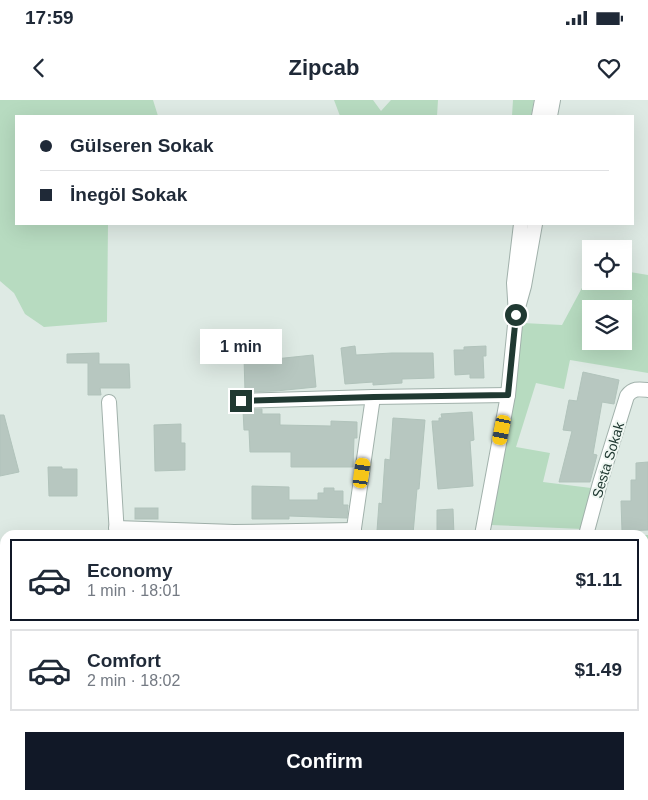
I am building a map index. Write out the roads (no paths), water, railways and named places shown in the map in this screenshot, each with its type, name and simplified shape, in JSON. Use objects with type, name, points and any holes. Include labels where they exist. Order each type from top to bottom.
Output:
[{"type":"street","points":[[539,115],[542,100]]},
{"type":"street","points":[[550,115],[553,100]]},
{"type":"street","points":[[483,530],[508,395],[516,315],[514,283],[521,225]]},
{"type":"street","points":[[516,315],[524,286],[535,225]]},
{"type":"street","name":"Sesta Sokak","points":[[587,530],[600,483],[628,396],[631,391],[641,390]]},
{"type":"street","points":[[241,401],[508,395]]},
{"type":"street","points":[[354,530],[374,397]]},
{"type":"street","points":[[109,402],[117,530]]}]
